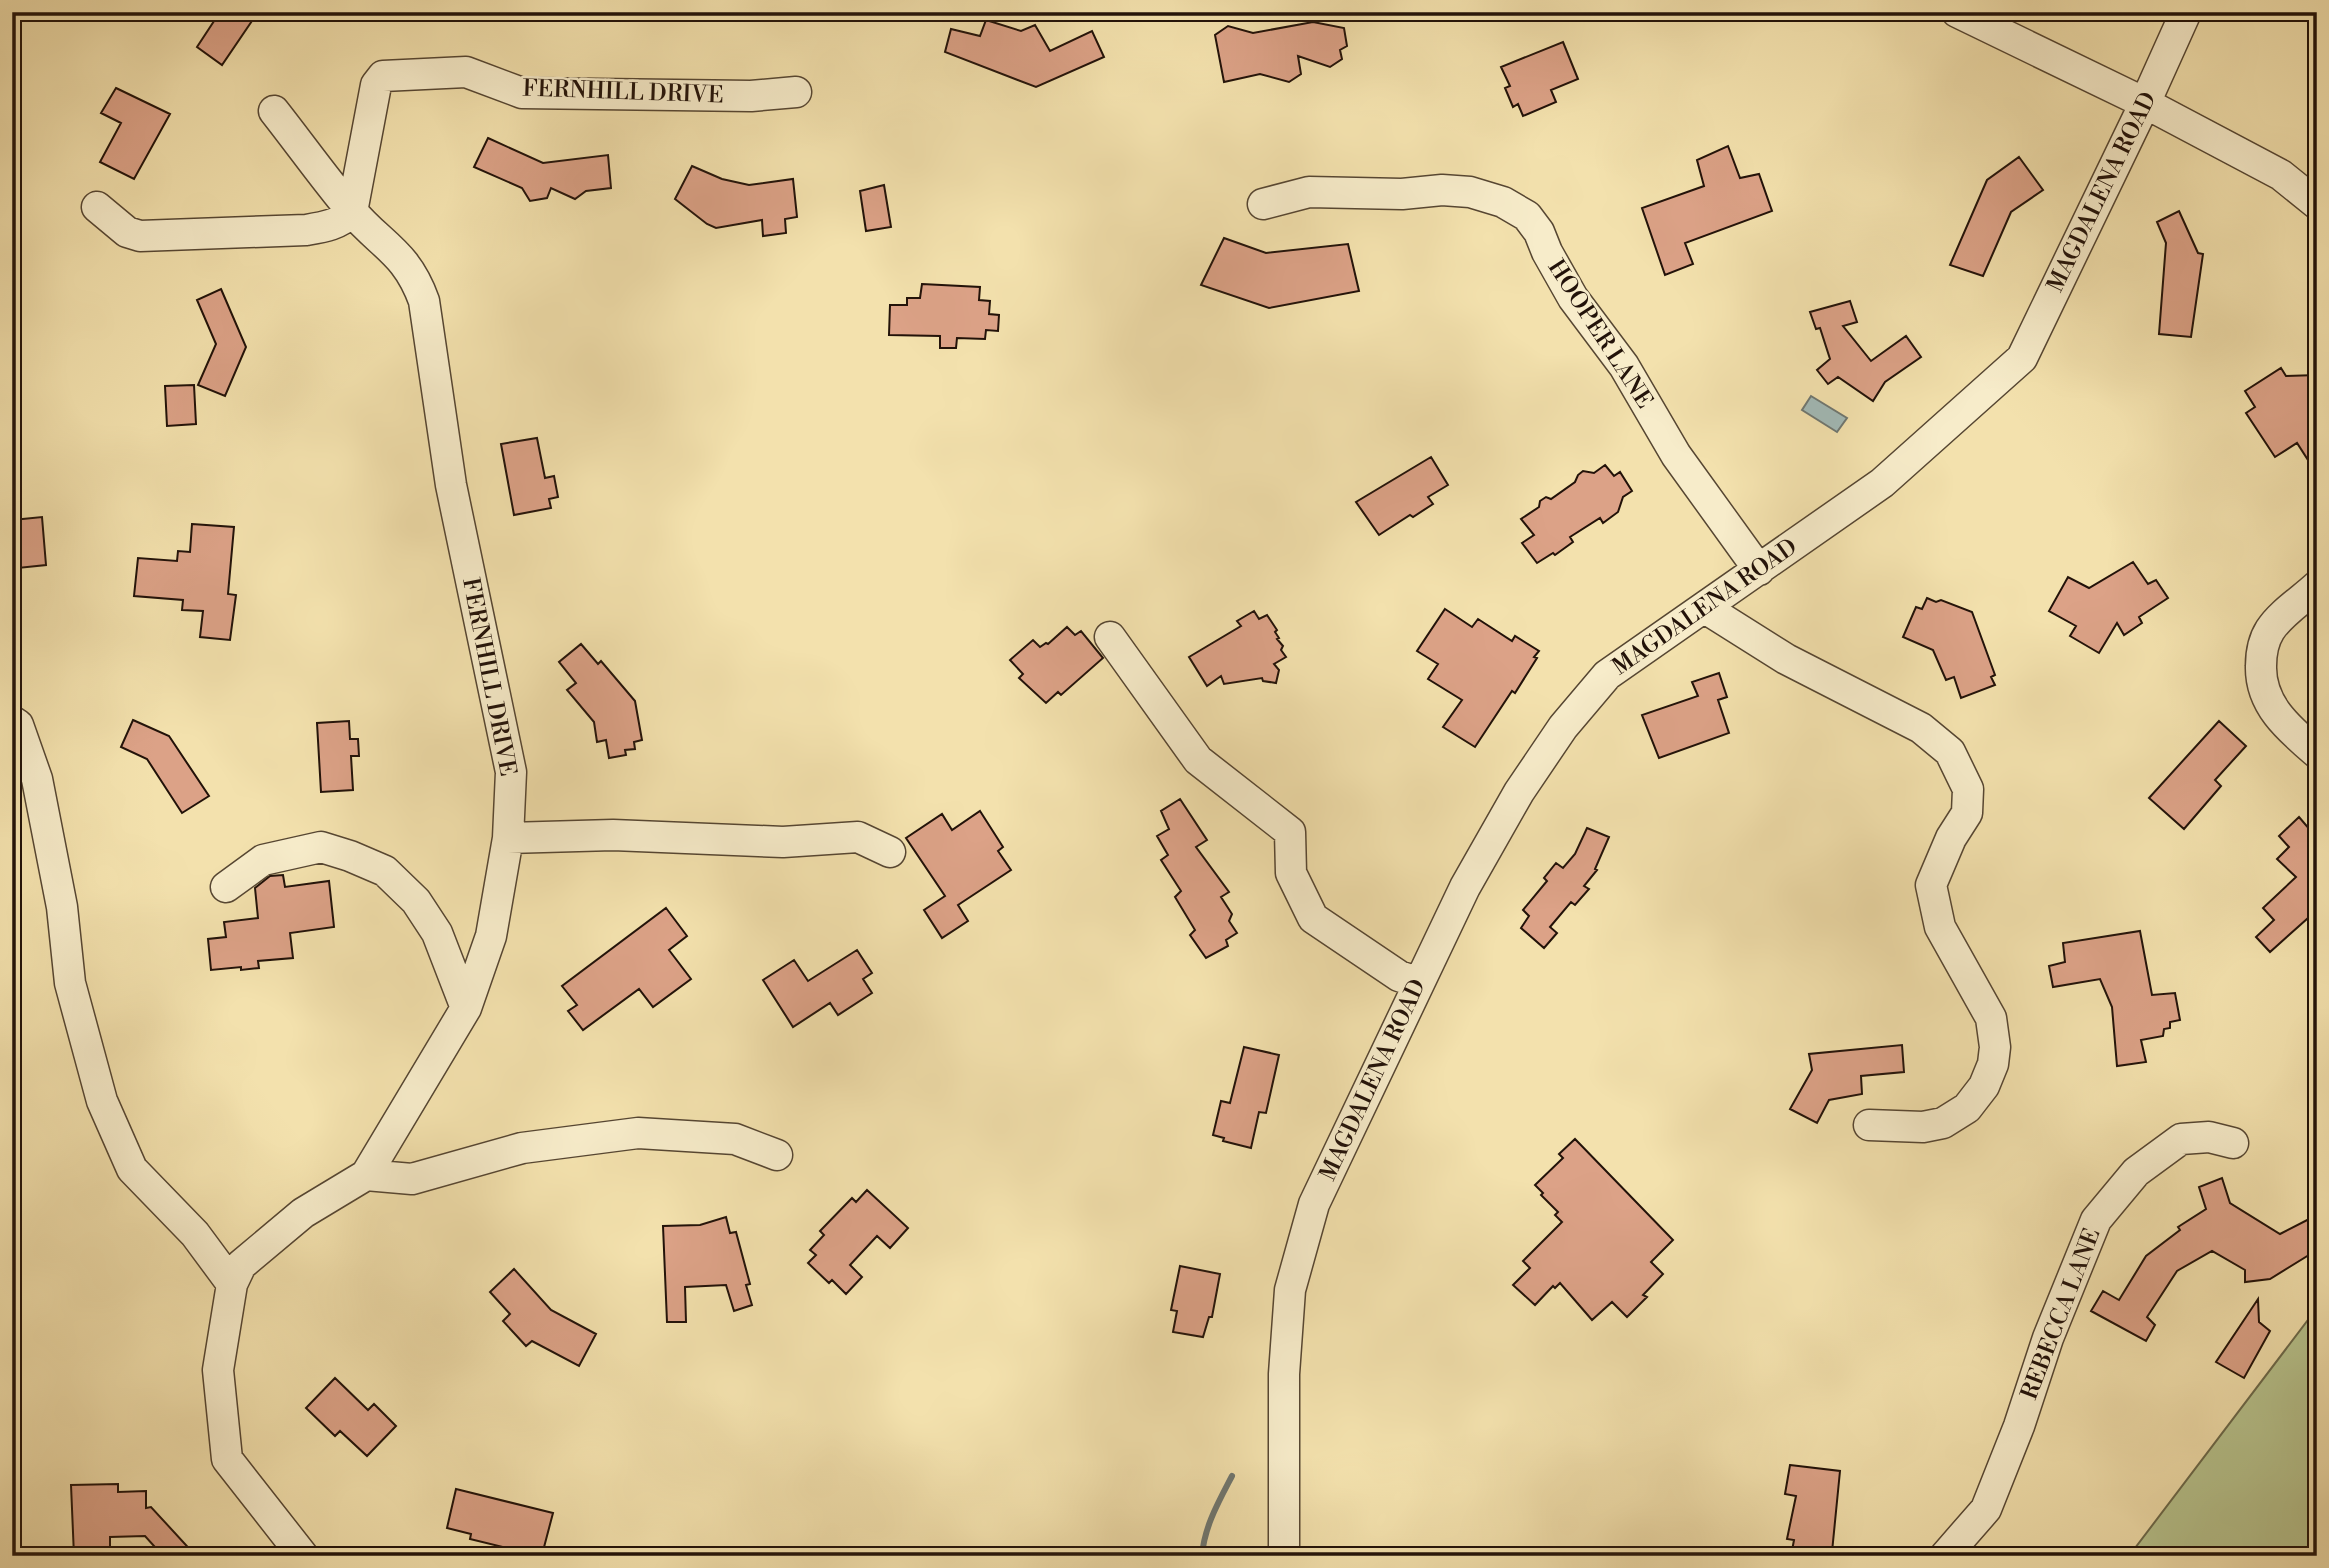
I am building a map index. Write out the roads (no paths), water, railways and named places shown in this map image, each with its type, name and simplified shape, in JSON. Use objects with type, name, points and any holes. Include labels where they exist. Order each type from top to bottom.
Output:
[{"type":"street","points":[[1957,12],[2145,103],[2281,175],[2317,204]]},
{"type":"street","name":"MAGDALENA ROAD","points":[[1284,1556],[1284,1374],[1290,1290],[1314,1204],[1465,887],[1519,792],[1563,727],[1607,675],[1882,483],[2022,358],[2186,12]]},
{"type":"street","name":"FERNHILL DRIVE","points":[[352,212],[376,85],[383,76],[466,72],[522,93],[751,96],[796,92]]},
{"type":"street","name":"FERNHILL DRIVE","points":[[232,1284],[241,1265],[303,1213],[366,1174],[466,1008],[491,936],[508,838],[511,772],[451,485],[424,301],[418,285],[401,259],[352,212],[274,111]]},
{"type":"street","name":"HOOPER LANE","points":[[1263,204],[1309,192],[1402,194],[1442,190],[1470,192],[1503,201],[1527,216],[1539,232],[1573,298],[1624,366],[1676,455],[1759,570]]},
{"type":"street","points":[[97,206],[127,232],[140,236],[306,230],[343,221],[352,212]]},
{"type":"street","points":[[2317,586],[2282,615],[2270,630],[2261,650],[2261,676],[2269,703],[2288,729],[2317,753]]},
{"type":"street","points":[[1705,608],[1786,659],[1921,728],[1950,752],[1968,789],[1967,813],[1951,838],[1931,886],[1940,927],[1991,1018],[1995,1047],[1993,1064],[1984,1086],[1967,1108],[1943,1123],[1923,1127],[1869,1125]]},
{"type":"street","points":[[1110,637],[1198,761],[1290,832],[1291,873],[1313,918],[1399,976],[1419,983]]},
{"type":"street","points":[[12,721],[18,725],[37,779],[62,907],[70,983],[102,1101],[132,1168],[195,1234],[232,1284],[218,1370],[228,1459],[303,1556]]},
{"type":"street","points":[[508,838],[613,835],[783,842],[858,837],[890,852]]},
{"type":"street","points":[[226,887],[263,860],[321,848],[350,856],[385,871],[416,901],[437,933],[466,1008]]},
{"type":"street","points":[[366,1174],[412,1179],[522,1148],[638,1133],[735,1139],[777,1155]]},
{"type":"street","name":"REBECCA LANE","points":[[1945,1556],[1986,1509],[2019,1426],[2048,1338],[2096,1220],[2136,1172],[2180,1139],[2209,1137],[2233,1143]]},
{"type":"water","points":[[1811,396],[1847,418],[1837,432],[1802,410]]},
{"type":"waterway","points":[[1202,1556],[1209,1525],[1232,1476]]}]
